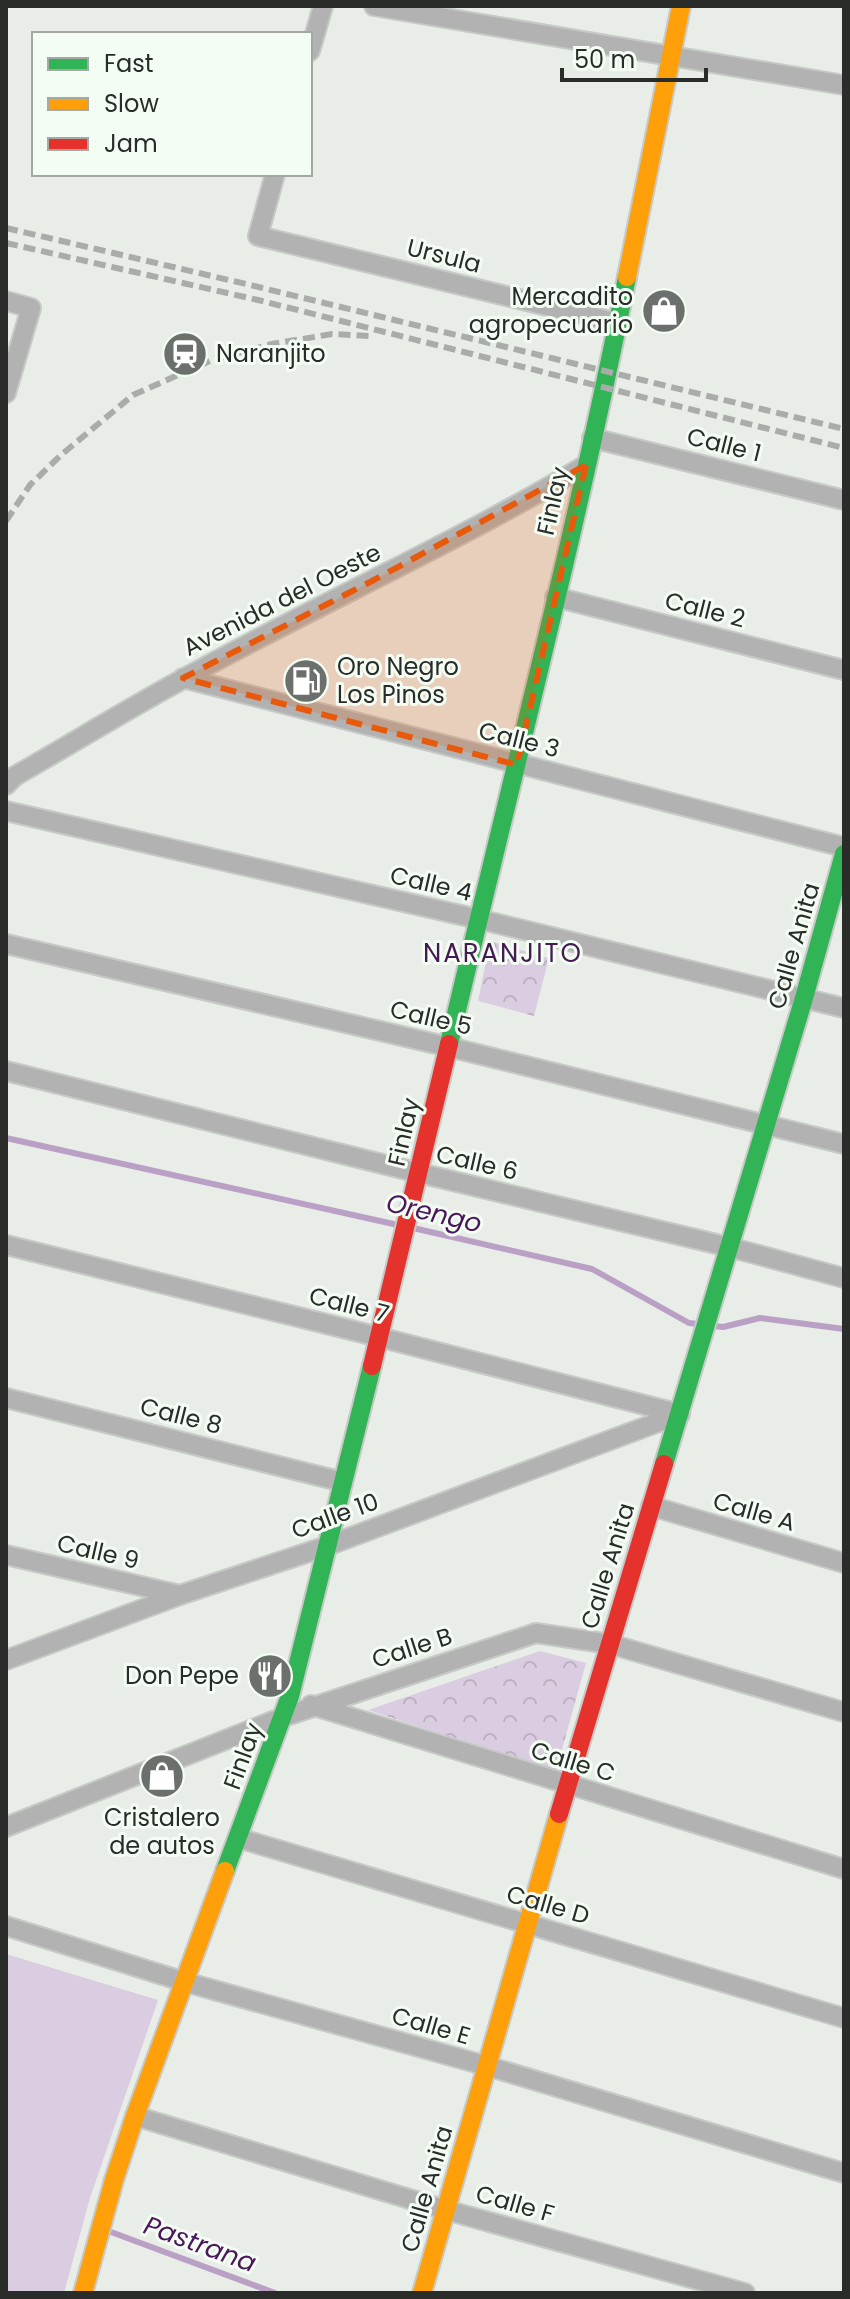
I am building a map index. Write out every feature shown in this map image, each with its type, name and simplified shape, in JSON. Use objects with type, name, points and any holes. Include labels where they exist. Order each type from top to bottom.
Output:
[{"type":"street","points":[[312,44],[323,6]]},
{"type":"street","points":[[374,6],[844,85]]},
{"type":"street","name":"Finlay","points":[[83,2293],[135,2116],[290,1696],[412,1206],[517,765],[618,323],[681,6]]},
{"type":"street","name":"Ursula","points":[[274,176],[258,236],[618,323]]},
{"type":"street","points":[[6,301],[31,308],[6,393]]},
{"type":"street","name":"Calle 1","points":[[592,438],[844,500]]},
{"type":"street","name":"Avenida del Oeste","points":[[9,778],[183,678],[386,574],[586,465]]},
{"type":"street","name":"Calle 2","points":[[555,597],[844,670]]},
{"type":"street","name":"Calle 3","points":[[183,678],[844,847]]},
{"type":"street","name":"Calle 4","points":[[6,811],[478,919],[844,1008]]},
{"type":"street","name":"Calle Anita","points":[[422,2293],[526,1924],[804,998],[844,854]]},
{"type":"street","name":"Calle 5","points":[[6,944],[449,1047],[844,1144]]},
{"type":"street","name":"Calle 6","points":[[6,1071],[729,1247],[844,1278]]},
{"type":"street","name":"Calle 7","points":[[6,1245],[680,1414]]},
{"type":"street","name":"Calle 8","points":[[6,1398],[343,1482]]},
{"type":"street","name":"Calle 10","points":[[6,1660],[180,1595],[327,1546],[680,1414]]},
{"type":"street","name":"Calle A","points":[[651,1506],[844,1563]]},
{"type":"street","name":"Calle 9","points":[[6,1555],[180,1595]]},
{"type":"street","name":"Calle B","points":[[6,1827],[313,1706],[536,1633],[610,1644],[844,1712]]},
{"type":"street","name":"Calle C","points":[[290,1696],[313,1706],[569,1786],[844,1869]]},
{"type":"street","name":"Calle D","points":[[238,1838],[844,2018]]},
{"type":"street","name":"Calle E","points":[[6,1926],[185,1982],[487,2066],[844,2173]]},
{"type":"street","name":"Calle F","points":[[135,2116],[446,2210],[745,2293]]},
{"type":"highlighted area","points":[[586,465],[517,765],[183,678],[372,581]]},
{"type":"green space","points":[[490,941],[549,958],[534,1016],[478,1001]]},
{"type":"green space","points":[[540,1651],[586,1663],[556,1771],[368,1710]]},
{"type":"green space","points":[[6,1954],[158,2000],[90,2198],[64,2293],[6,2293]]},
{"type":"waterway","name":"Orengo","points":[[6,1138],[398,1225]]},
{"type":"waterway","name":"Orengo","points":[[413,1228],[592,1269],[689,1323],[698,1324]]},
{"type":"waterway","name":"Orengo","points":[[714,1326],[723,1327],[760,1318],[844,1329]]},
{"type":"waterway","name":"Pastrana","points":[[111,2232],[275,2293]]},
{"type":"railway","points":[[6,228],[844,429]]},
{"type":"railway","points":[[6,243],[258,300],[844,448]]},
{"type":"railway","points":[[6,521],[30,485],[133,395],[212,360],[272,344],[332,334],[370,336]]},
{"type":"traffic: fast","points":[[449,1044],[564,565],[627,277]]},
{"type":"traffic: fast","points":[[664,1464],[844,854]]},
{"type":"traffic: fast","points":[[225,1871],[290,1696],[372,1366]]},
{"type":"traffic: slow","points":[[627,277],[681,6]]},
{"type":"traffic: slow","points":[[422,2293],[559,1814]]},
{"type":"traffic: slow","points":[[83,2293],[135,2116],[225,1871]]},
{"type":"traffic: jam","points":[[372,1366],[449,1044]]},
{"type":"traffic: jam","points":[[559,1814],[664,1464]]},
{"type":"place","name":"Mercadito agropecuario","points":[[664,311]]},
{"type":"place","name":"Naranjito","points":[[185,354]]},
{"type":"place","name":"Oro Negro Los Pinos","points":[[306,681]]},
{"type":"place","name":"Don Pepe","points":[[270,1676]]},
{"type":"place","name":"Cristalero de autos","points":[[162,1776]]},
{"type":"district","name":"NARANJITO","points":[[503,953]]}]
